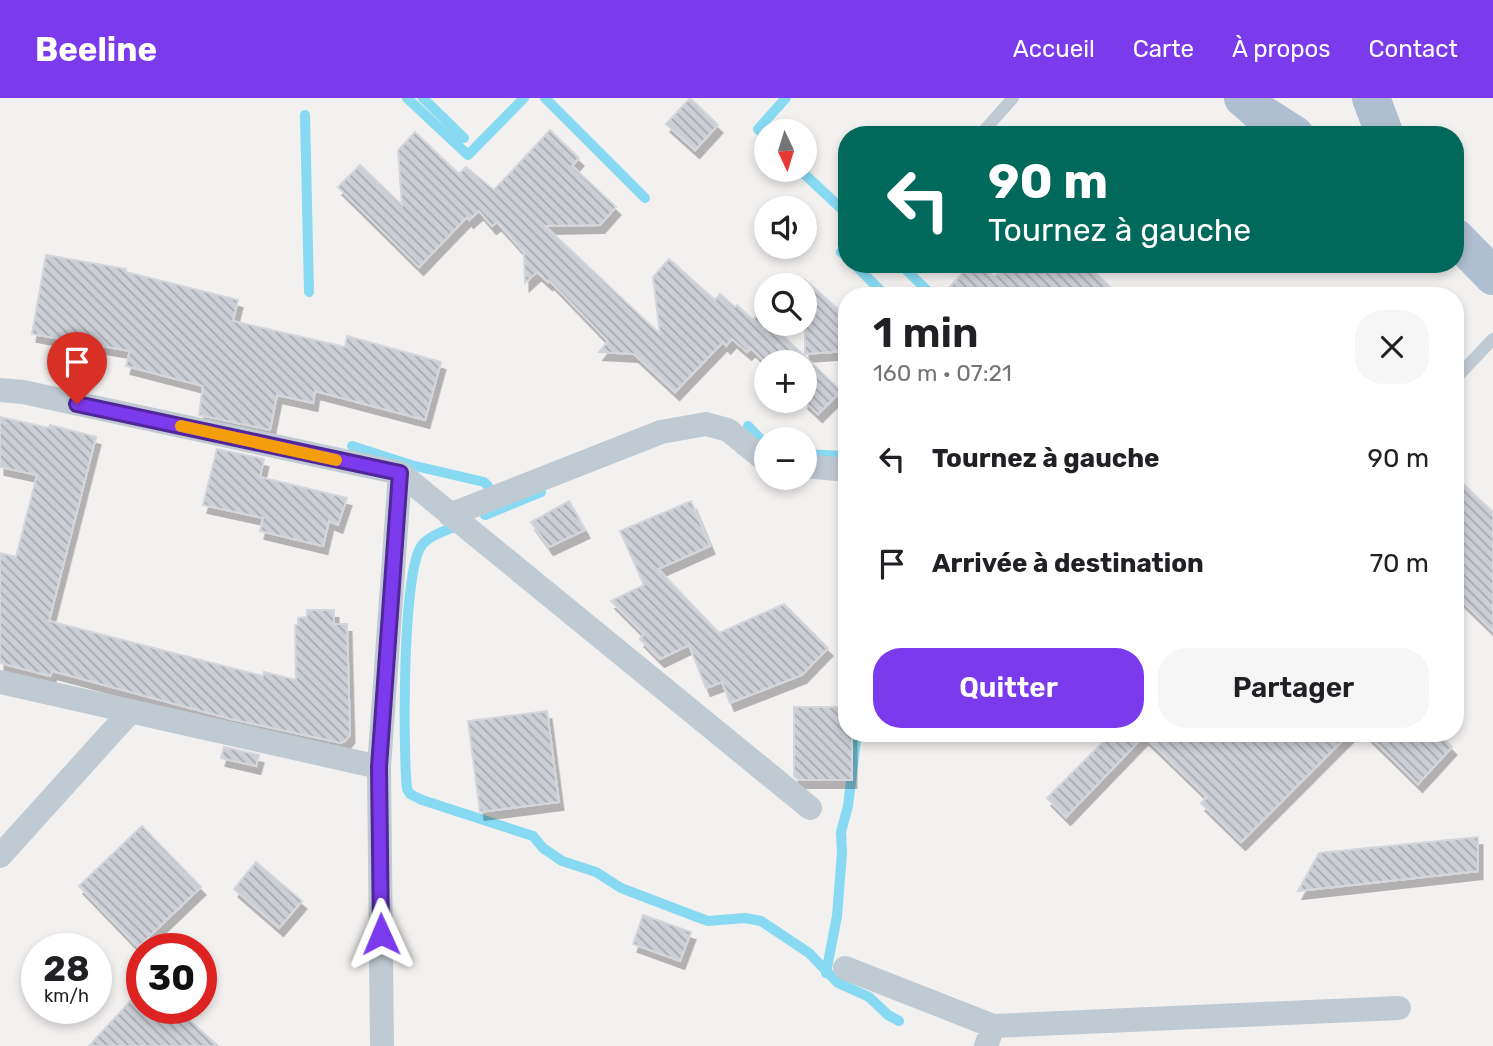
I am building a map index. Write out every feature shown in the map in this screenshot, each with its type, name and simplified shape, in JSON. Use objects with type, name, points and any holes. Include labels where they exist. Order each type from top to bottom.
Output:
[{"type":"main road","points":[[1243,98],[1281,126]]},
{"type":"main road","points":[[1371,98],[1382,126]]},
{"type":"main road","points":[[1464,246],[1493,276]]},
{"type":"street","points":[[0,390],[400,473],[810,808]]},
{"type":"street","points":[[450,514],[661,432],[706,424],[719,425],[754,451]]},
{"type":"street","points":[[817,467],[838,469]]},
{"type":"street","points":[[383,1046],[379,767],[400,473]]},
{"type":"street","points":[[0,682],[379,767]]},
{"type":"street","points":[[0,856],[131,712]]},
{"type":"street","points":[[845,968],[989,1036],[1399,1008]]},
{"type":"lane","points":[[988,126],[1013,98]]},
{"type":"lane","points":[[1464,370],[1493,339]]},
{"type":"building","points":[[690,98],[718,125],[695,150],[666,124]]},
{"type":"building","points":[[550,130],[579,158],[572,166],[616,207],[600,225],[545,226],[660,334],[653,277],[669,259],[715,300],[720,294],[754,319],[754,336],[784,336],[798,350],[754,351],[751,348],[747,352],[732,339],[726,346],[723,342],[675,392],[634,354],[599,352],[608,341],[549,280],[548,282],[537,272],[525,283],[524,252],[497,222],[492,226],[479,211],[469,220],[467,217],[419,267],[338,187],[360,165],[402,205],[398,150],[415,132],[459,174],[466,167],[494,190]]},
{"type":"building","points":[[46,255],[126,269],[126,272],[238,300],[233,321],[345,347],[347,336],[441,362],[425,420],[315,391],[313,403],[277,395],[270,430],[199,415],[203,386],[126,366],[130,351],[32,334]]},
{"type":"building","points":[[963,273],[990,273],[994,277],[998,273],[1096,273],[1110,287],[949,287]]},
{"type":"building","points":[[817,291],[838,309],[838,352],[817,353],[817,350],[805,350],[805,336],[817,336]]},
{"type":"building","points":[[817,368],[838,388],[838,394],[818,414]]},
{"type":"building","points":[[0,417],[49,428],[50,425],[96,437],[49,621],[263,676],[264,672],[296,680],[295,625],[298,625],[298,618],[307,617],[307,610],[334,610],[334,624],[347,624],[350,735],[345,741],[341,743],[231,719],[52,671],[50,676],[0,663],[0,553],[16,557],[37,475],[0,467]]},
{"type":"building","points":[[217,449],[264,459],[260,477],[347,498],[338,525],[329,521],[323,546],[260,531],[263,518],[203,505]]},
{"type":"building","points":[[1464,485],[1493,512],[1493,631],[1464,603]]},
{"type":"building","points":[[569,501],[585,530],[549,547],[531,522]]},
{"type":"building","points":[[691,501],[710,546],[658,569],[719,633],[784,604],[828,648],[802,675],[730,703],[722,682],[706,688],[689,645],[660,659],[640,639],[644,634],[611,601],[644,585],[620,531]]},
{"type":"building","points":[[794,707],[838,707],[838,742],[852,742],[852,780],[799,780],[794,776]]},
{"type":"building","points":[[547,711],[559,802],[480,812],[468,721]]},
{"type":"building","points":[[1103,742],[1138,742],[1066,817],[1047,798]]},
{"type":"building","points":[[1150,742],[1341,742],[1241,842],[1201,803],[1207,797]]},
{"type":"building","points":[[1375,742],[1447,742],[1452,747],[1418,784]]},
{"type":"building","points":[[224,747],[259,755],[256,766],[221,758]]},
{"type":"building","points":[[142,826],[201,887],[153,933],[126,935],[79,886]]},
{"type":"building","points":[[1478,837],[1478,871],[1298,891],[1319,853]]},
{"type":"building","points":[[256,862],[302,901],[279,928],[234,889]]},
{"type":"building","points":[[643,915],[691,932],[680,961],[633,944]]},
{"type":"building","points":[[126,1006],[126,1024],[194,1024],[218,1046],[89,1046],[112,1024]]},
{"type":"waterway","points":[[407,98],[468,155],[524,98]]},
{"type":"waterway","points":[[423,98],[464,138]]},
{"type":"waterway","points":[[545,98],[645,198]]},
{"type":"waterway","points":[[767,119],[786,98]]},
{"type":"waterway","points":[[305,115],[309,292]]},
{"type":"waterway","points":[[813,182],[838,206]]},
{"type":"waterway","points":[[863,273],[877,287]]},
{"type":"waterway","points":[[909,273],[924,287]]},
{"type":"waterway","points":[[748,426],[754,432]]},
{"type":"waterway","points":[[352,446],[411,465],[484,482],[488,486]]},
{"type":"waterway","points":[[817,455],[838,456]]},
{"type":"waterway","points":[[485,515],[541,492]]},
{"type":"waterway","points":[[460,525],[426,541],[415,561],[407,623],[405,702],[407,789],[410,794],[533,836],[543,848],[562,861],[596,872],[621,888],[708,921],[745,918],[761,921],[809,953],[838,983],[869,997],[888,1015],[899,1021]]},
{"type":"waterway","points":[[826,973],[837,916],[841,832],[848,806],[856,742]]},
{"type":"slow traffic","points":[[181,426],[336,460]]},
{"type":"route","points":[[77,404],[400,473],[379,767],[381,934]]}]
